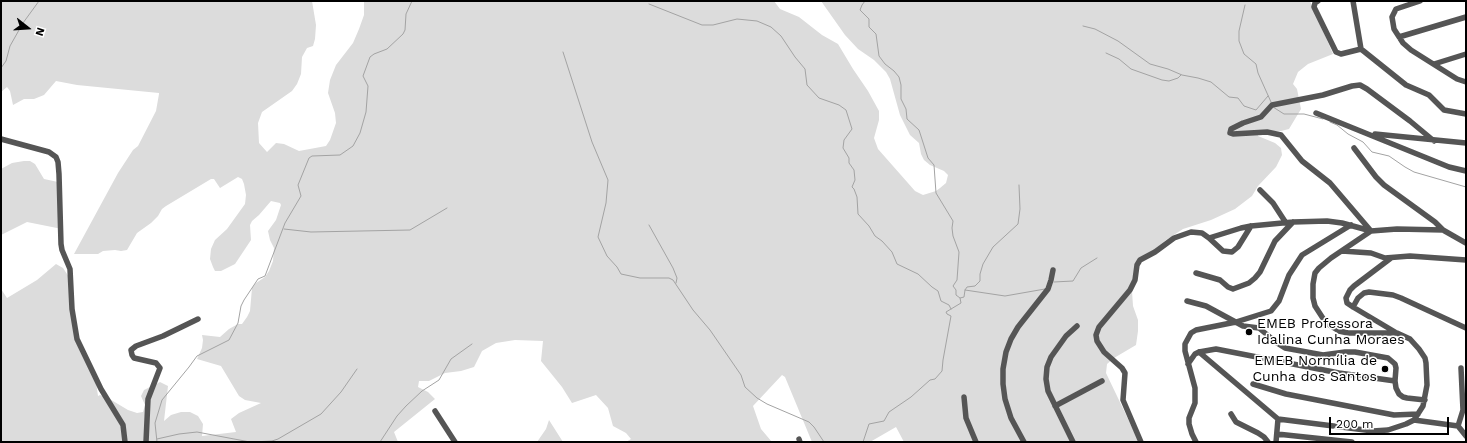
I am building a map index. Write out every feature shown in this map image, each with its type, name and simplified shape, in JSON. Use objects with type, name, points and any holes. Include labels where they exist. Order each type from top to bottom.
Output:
[{"type":"street","points":[[1318,1],[1315,3],[1314,7],[1336,52],[1341,54],[1361,49]]},
{"type":"street","points":[[1353,1],[1361,49],[1406,85],[1429,95],[1440,108],[1466,114]]},
{"type":"street","points":[[1420,1],[1400,7],[1394,12],[1392,24],[1394,29],[1411,50],[1457,79],[1466,82]]},
{"type":"street","points":[[1399,37],[1466,17]]},
{"type":"street","points":[[1434,64],[1466,54]]},
{"type":"street","points":[[1371,231],[1330,183],[1302,161],[1281,135],[1267,132],[1233,134],[1230,133],[1231,129],[1261,117],[1272,105],[1324,95],[1360,85],[1404,116],[1434,141]]},
{"type":"street","points":[[1316,113],[1449,167],[1466,171]]},
{"type":"street","points":[[1365,133],[1466,143]]},
{"type":"street","points":[[1,139],[49,152],[56,157],[59,174],[61,244],[70,269],[72,309],[77,339],[101,389],[123,425],[125,442]]},
{"type":"street","points":[[1354,148],[1368,168],[1380,181],[1435,222],[1443,230],[1466,243]]},
{"type":"street","points":[[1260,190],[1273,203],[1286,223]]},
{"type":"street","points":[[1210,238],[1251,226],[1293,222],[1327,221],[1351,225],[1371,231],[1397,229],[1443,230]]},
{"type":"street","points":[[1196,273],[1218,280],[1233,289],[1249,283],[1260,272],[1275,241],[1293,222]]},
{"type":"street","points":[[1203,442],[1195,440],[1189,424],[1196,395],[1185,351],[1185,344],[1191,333],[1196,330],[1236,322],[1271,311],[1279,301],[1289,275],[1302,255],[1351,225]]},
{"type":"street","points":[[1141,442],[1123,400],[1126,376],[1122,368],[1104,352],[1100,346],[1097,340],[1097,331],[1130,290],[1135,280],[1137,265],[1140,260],[1155,252],[1174,238],[1196,232],[1202,233],[1210,238],[1222,251],[1232,252],[1238,247],[1251,226]]},
{"type":"street","points":[[1371,231],[1319,268],[1313,279],[1313,298],[1319,315],[1326,323],[1339,331],[1358,334],[1397,333]]},
{"type":"street","points":[[1341,252],[1371,253],[1384,258],[1410,256],[1466,260]]},
{"type":"street","points":[[1391,258],[1350,290],[1346,301],[1413,342],[1425,358],[1427,385],[1425,400],[1414,420]]},
{"type":"street","points":[[1024,442],[1011,418],[1005,399],[1003,369],[1006,352],[1011,339],[1018,327],[1048,289],[1053,270]]},
{"type":"street","points":[[1354,307],[1358,298],[1364,293],[1369,292],[1393,296],[1401,298],[1466,328]]},
{"type":"street","points":[[1187,301],[1206,306],[1243,326],[1259,328],[1285,348],[1323,355],[1355,352],[1388,358],[1395,364],[1396,388],[1403,397],[1425,400]]},
{"type":"street","points":[[146,442],[148,399],[160,368],[156,363],[134,358],[131,350],[136,346],[163,336],[198,319]]},
{"type":"street","points":[[1073,442],[1048,391],[1046,379],[1047,367],[1051,357],[1059,345],[1077,326]]},
{"type":"street","points":[[1188,364],[1195,354],[1216,349],[1331,372],[1395,381]]},
{"type":"street","points":[[1199,352],[1278,419],[1381,431],[1395,428],[1414,420],[1458,426],[1466,436]]},
{"type":"street","points":[[1458,426],[1463,410],[1461,368]]},
{"type":"street","points":[[1055,406],[1102,381]]},
{"type":"street","points":[[1253,384],[1286,394],[1394,414],[1418,414]]},
{"type":"street","points":[[964,397],[966,418],[976,442]]},
{"type":"street","points":[[435,411],[455,442]]},
{"type":"street","points":[[1231,414],[1236,422],[1258,433],[1268,442]]},
{"type":"street","points":[[1276,442],[1278,419]]},
{"type":"street","points":[[1277,434],[1352,442]]},
{"type":"shaded area","points":[[1,1],[312,1],[316,25],[315,39],[313,46],[307,48],[302,57],[301,74],[297,84],[292,91],[262,112],[258,123],[259,143],[267,152],[276,143],[284,144],[299,151],[326,146],[330,140],[336,123],[335,113],[328,93],[330,80],[336,65],[353,43],[364,15],[364,1],[774,1],[780,9],[799,17],[822,35],[838,44],[879,111],[879,120],[874,138],[878,149],[915,191],[923,195],[936,191],[940,188],[946,183],[948,175],[944,171],[930,165],[924,160],[919,143],[910,135],[900,115],[890,79],[886,72],[874,60],[858,49],[845,35],[821,1],[1310,1],[1333,54],[1308,64],[1298,72],[1293,84],[1297,89],[1301,109],[1289,129],[1258,133],[1258,136],[1275,143],[1281,148],[1282,155],[1276,167],[1258,186],[1252,196],[1235,209],[1211,220],[1183,229],[1154,250],[1138,259],[1132,291],[1133,306],[1138,320],[1136,345],[1107,364],[1106,373],[1139,442],[904,442],[896,427],[870,442],[812,442],[785,377],[782,375],[753,406],[761,429],[772,442],[626,442],[631,439],[626,433],[613,426],[608,408],[596,395],[572,403],[562,387],[541,361],[543,341],[515,340],[496,343],[482,351],[474,367],[461,371],[445,373],[429,381],[419,381],[418,387],[428,392],[435,399],[394,432],[398,442],[1,442],[1,289],[7,298],[37,280],[56,264],[63,268],[69,277],[76,337],[96,382],[98,396],[100,395],[108,398],[128,410],[137,413],[143,412],[145,405],[141,396],[144,390],[160,382],[168,386],[164,421],[171,415],[181,412],[190,412],[198,416],[203,424],[202,436],[236,432],[231,419],[239,413],[261,403],[245,400],[239,396],[221,366],[197,359],[202,348],[202,335],[220,337],[229,329],[238,324],[242,324],[247,317],[250,311],[252,288],[256,283],[265,277],[273,261],[274,248],[268,231],[276,220],[281,205],[280,203],[271,201],[252,221],[250,225],[251,240],[235,264],[221,271],[215,271],[213,267],[210,259],[211,249],[215,240],[227,229],[245,204],[246,195],[244,184],[242,179],[238,177],[220,188],[214,179],[211,179],[166,206],[151,223],[137,233],[127,250],[103,251],[98,254],[74,254],[118,173],[133,150],[138,146],[156,111],[159,93],[77,85],[56,81],[44,95],[34,99],[24,99],[13,105],[10,91],[7,87],[1,92]]},
{"type":"shaded area","points":[[30,161],[35,164],[44,179],[58,182],[62,229],[27,222],[1,235],[1,169],[12,163]]},
{"type":"shaded area","points":[[549,420],[563,442],[537,442],[546,429]]},
{"type":"waterway","points":[[1,68],[6,61],[10,46],[23,23],[39,1]]},
{"type":"waterway","points":[[157,442],[155,423],[162,400],[197,356],[229,340],[238,323],[241,306],[244,300],[258,279],[265,276],[285,223],[301,196],[298,185],[309,158],[312,156],[340,155],[353,146],[360,133],[366,112],[368,86],[363,76],[370,57],[387,49],[403,34],[405,30],[406,14],[412,1]]},
{"type":"waterway","points":[[865,1],[860,10],[869,19],[869,27],[876,34],[879,56],[899,77],[901,85],[901,99],[906,109],[907,119],[919,130],[928,158],[934,165],[936,193],[953,221],[953,236],[959,252],[957,280],[953,286],[956,290],[956,295],[960,298]]},
{"type":"waterway","points":[[649,4],[702,25],[713,25],[737,19],[757,21],[771,27],[781,36],[805,69],[807,85],[819,98],[839,105],[846,110],[852,129],[844,140],[843,148],[849,158],[849,163],[854,170],[855,180],[852,187],[857,197],[858,214],[869,226],[875,236],[892,252],[897,264],[918,274],[938,291],[941,301],[949,305],[951,309]]},
{"type":"waterway","points":[[1245,5],[1239,31],[1239,41],[1244,54],[1256,64],[1258,73],[1271,102]]},
{"type":"waterway","points":[[1083,26],[1095,29],[1118,41],[1150,64],[1182,75],[1211,82],[1229,97],[1238,98],[1244,106],[1256,110],[1268,96]]},
{"type":"waterway","points":[[563,52],[592,142],[608,180],[606,203],[598,237],[607,256],[621,274],[640,278],[669,278],[673,280],[741,375],[745,387],[757,398],[767,404],[809,422],[824,442]]},
{"type":"waterway","points":[[1106,53],[1119,59],[1131,69],[1162,80],[1169,81],[1178,78],[1181,75]]},
{"type":"waterway","points":[[1273,107],[1284,114],[1304,114],[1323,119]]},
{"type":"waterway","points":[[1330,122],[1363,142],[1372,152],[1389,156],[1414,172],[1466,187]]},
{"type":"waterway","points":[[863,442],[869,424],[884,421],[889,412],[911,397],[930,380],[935,379],[942,371],[951,316],[946,312],[961,303],[960,298],[964,297],[967,287],[975,286],[980,281],[980,274],[983,264],[993,247],[1018,224],[1020,209],[1019,185]]},
{"type":"waterway","points":[[284,229],[311,232],[410,230],[447,208]]},
{"type":"waterway","points":[[649,225],[673,268],[677,278],[676,283]]},
{"type":"waterway","points":[[1054,282],[1073,281],[1081,268],[1097,258]]},
{"type":"waterway","points":[[965,290],[1005,296],[1045,289]]},
{"type":"waterway","points":[[380,442],[397,416],[406,406],[422,391],[439,380],[451,359],[472,344]]},
{"type":"waterway","points":[[252,442],[272,441],[278,439],[321,414],[341,392],[357,369]]},
{"type":"waterway","points":[[157,439],[197,432],[250,442]]},
{"type":"place","name":"EMEB Professora Idalina Cunha Moraes","points":[[1249,332]]},
{"type":"place","name":"EMEB Normília de Cunha dos Santos","points":[[1385,369]]}]
